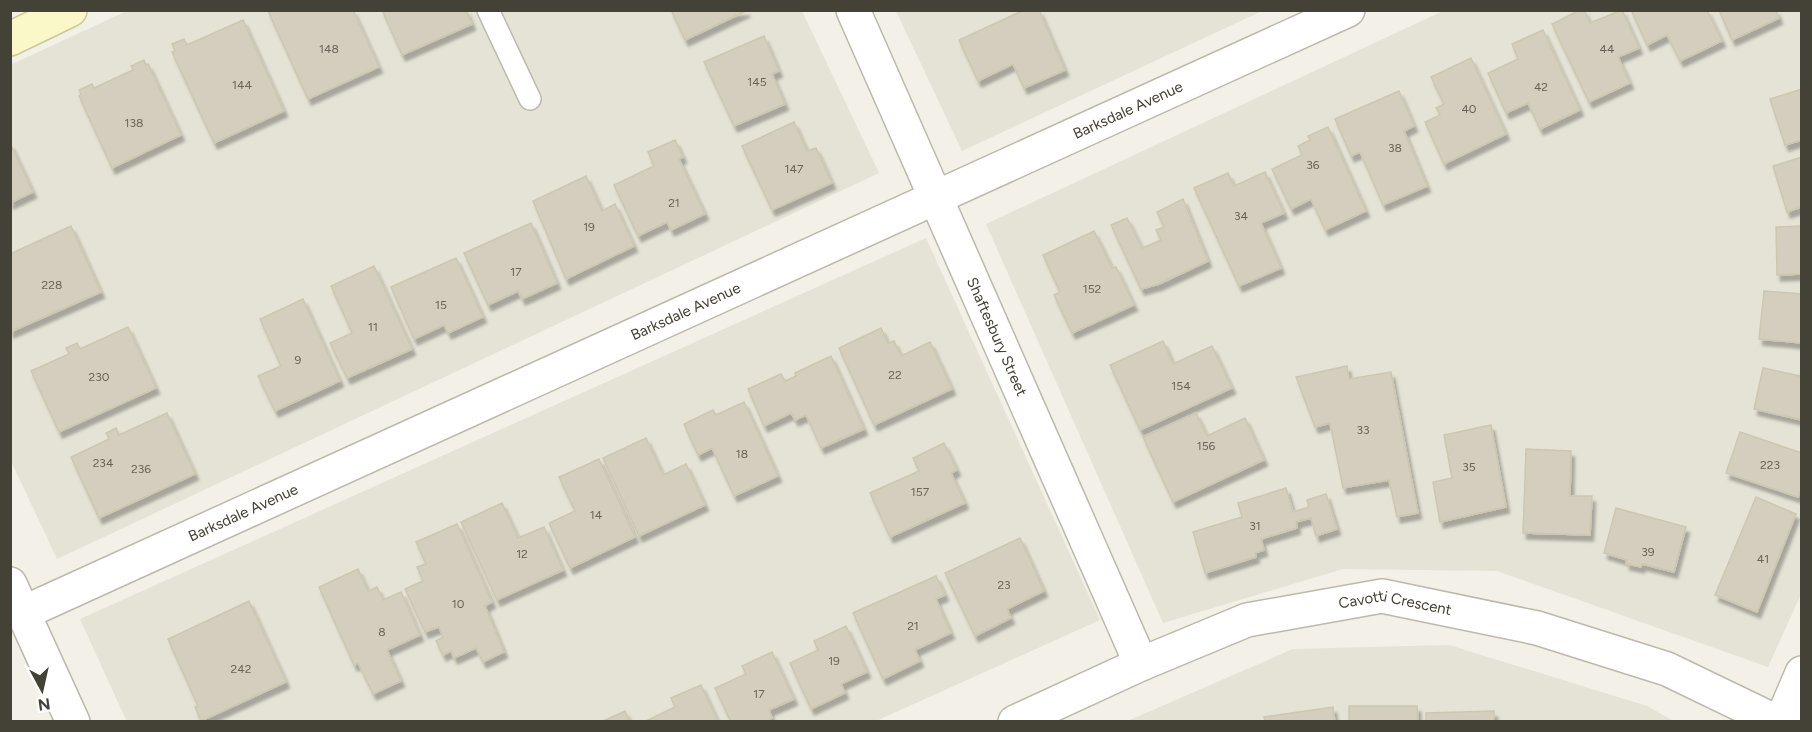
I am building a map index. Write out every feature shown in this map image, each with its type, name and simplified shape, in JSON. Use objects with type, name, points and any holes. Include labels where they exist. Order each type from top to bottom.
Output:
[{"type":"street","points":[[10,39],[70,10]]},
{"type":"street","name":"Shaftesbury Street","points":[[853,10],[1141,664]]},
{"type":"street","name":"Barksdale Avenue","points":[[17,599],[938,199],[1348,10]]},
{"type":"street","name":"Cavotti Crescent","points":[[1015,722],[1141,664],[1247,620],[1382,596],[1537,628],[1667,669],[1779,722]]},
{"type":"street","points":[[17,599],[73,722]]},
{"type":"street","points":[[1779,722],[1802,673]]},
{"type":"lane","points":[[488,10],[530,99]]},
{"type":"shaded area","points":[[127,11],[802,11],[879,173],[57,559],[11,461],[10,65]]},
{"type":"shaded area","points":[[896,11],[1262,11],[962,151]]},
{"type":"shaded area","points":[[1443,11],[1801,11],[1802,592],[1768,667],[1497,571],[1343,569],[1163,623],[986,224]]},
{"type":"shaded area","points":[[926,238],[1100,620],[876,721],[127,722],[80,619]]},
{"type":"shaded area","points":[[1449,645],[1647,706],[1674,721],[1125,722],[1293,649]]},
{"type":"building","points":[[353,10],[379,67],[308,99],[268,11]]},
{"type":"building","points":[[382,10],[466,10],[472,24],[402,55]]},
{"type":"building","points":[[671,10],[746,10],[746,11],[685,40]]},
{"type":"building","points":[[1024,10],[1039,10],[1065,70],[1024,88],[1013,64],[978,81],[959,40]]},
{"type":"building","points":[[1584,10],[1590,23],[1622,10],[1639,48],[1618,57],[1630,83],[1589,102],[1552,24]]},
{"type":"building","points":[[1631,10],[1707,10],[1722,41],[1680,61],[1667,35],[1647,45]]},
{"type":"building","points":[[1719,10],[1776,10],[1779,18],[1732,40]]},
{"type":"building","points":[[243,20],[284,111],[214,143],[172,52],[175,51],[172,44],[184,39],[187,45]]},
{"type":"building","points":[[1543,30],[1580,110],[1540,129],[1528,103],[1506,113],[1488,73],[1518,59],[1512,44]]},
{"type":"building","points":[[764,36],[779,71],[772,74],[785,104],[734,126],[704,62]]},
{"type":"building","points":[[1471,58],[1506,134],[1444,164],[1425,122],[1440,115],[1436,108],[1444,104],[1431,77]]},
{"type":"building","points":[[144,60],[146,65],[148,64],[181,135],[112,168],[79,96],[81,94],[79,90],[92,84],[94,88],[133,70],[131,66]]},
{"type":"building","points":[[1802,89],[1802,140],[1785,145],[1770,99]]},
{"type":"building","points":[[1399,91],[1414,126],[1404,131],[1427,186],[1383,205],[1360,152],[1351,156],[1335,119]]},
{"type":"building","points":[[794,122],[807,151],[816,148],[832,183],[772,210],[742,146]]},
{"type":"building","points":[[1328,127],[1366,211],[1325,230],[1311,199],[1291,209],[1272,169],[1302,155],[1298,146],[1310,140],[1308,136]]},
{"type":"building","points":[[675,140],[683,157],[679,159],[705,214],[671,230],[667,222],[638,236],[614,185],[654,166],[648,152]]},
{"type":"building","points":[[10,143],[33,192],[10,203]]},
{"type":"building","points":[[1802,157],[1802,207],[1787,212],[1773,166]]},
{"type":"building","points":[[1265,172],[1284,213],[1261,223],[1281,268],[1239,286],[1194,188],[1228,173],[1234,186]]},
{"type":"building","points":[[586,176],[602,211],[615,204],[634,246],[566,279],[533,201]]},
{"type":"building","points":[[1183,199],[1208,261],[1159,284],[1141,289],[1111,225],[1127,218],[1142,248],[1161,240],[1156,230],[1164,227],[1157,212]]},
{"type":"building","points":[[531,223],[557,283],[522,299],[518,291],[488,305],[464,253]]},
{"type":"building","points":[[71,226],[101,292],[10,332],[10,254]]},
{"type":"building","points":[[1802,226],[1802,274],[1777,275],[1776,227]]},
{"type":"building","points":[[1094,231],[1112,268],[1116,267],[1134,305],[1072,333],[1054,295],[1060,292],[1043,255]]},
{"type":"building","points":[[456,258],[483,317],[448,333],[444,325],[414,339],[391,287]]},
{"type":"building","points":[[374,266],[412,349],[347,378],[330,343],[352,333],[331,286]]},
{"type":"building","points":[[1764,291],[1802,294],[1802,343],[1759,339]]},
{"type":"building","points":[[303,299],[340,381],[275,411],[258,376],[281,366],[260,319]]},
{"type":"building","points":[[128,327],[156,388],[59,432],[31,371],[69,354],[66,348],[77,343],[80,349]]},
{"type":"building","points":[[881,328],[888,343],[894,341],[901,356],[930,342],[952,389],[874,425],[839,348]]},
{"type":"building","points":[[1163,341],[1173,364],[1212,346],[1232,388],[1140,430],[1110,365]]},
{"type":"building","points":[[831,356],[864,429],[821,448],[806,415],[795,420],[791,413],[764,426],[748,389],[781,374],[785,381],[796,376],[795,373]]},
{"type":"building","points":[[1347,366],[1349,379],[1391,372],[1418,513],[1397,517],[1389,480],[1343,488],[1330,423],[1315,427],[1296,377]]},
{"type":"building","points":[[1802,367],[1802,420],[1754,409],[1763,368],[1800,376]]},
{"type":"building","points":[[744,402],[778,476],[734,496],[712,448],[698,455],[684,424],[713,410],[716,415]]},
{"type":"building","points":[[167,413],[195,474],[99,518],[71,457],[109,439],[106,433],[116,428],[119,435]]},
{"type":"building","points":[[1196,413],[1207,436],[1245,418],[1264,460],[1173,502],[1143,437]]},
{"type":"building","points":[[1491,425],[1506,507],[1440,522],[1433,482],[1452,478],[1444,435]]},
{"type":"building","points":[[1740,432],[1802,453],[1802,488],[1798,497],[1726,473]]},
{"type":"building","points":[[646,438],[663,475],[686,464],[705,505],[639,536],[603,458]]},
{"type":"building","points":[[944,443],[957,470],[951,473],[965,503],[890,537],[870,493],[919,471],[913,458]]},
{"type":"building","points":[[1526,449],[1571,451],[1570,496],[1592,496],[1590,535],[1523,533]]},
{"type":"building","points":[[599,459],[635,537],[570,568],[549,523],[575,511],[559,477]]},
{"type":"building","points":[[1286,488],[1293,512],[1309,507],[1307,500],[1326,494],[1337,529],[1316,536],[1311,518],[1296,522],[1297,528],[1261,539],[1264,550],[1255,553],[1256,557],[1205,573],[1193,532],[1242,517],[1238,503]]},
{"type":"building","points":[[1756,497],[1796,514],[1757,612],[1715,595]]},
{"type":"building","points":[[502,503],[518,538],[544,527],[563,570],[497,600],[461,522]]},
{"type":"building","points":[[1616,508],[1686,527],[1674,572],[1642,564],[1641,567],[1626,564],[1627,560],[1604,553]]},
{"type":"building","points":[[457,524],[492,602],[485,606],[504,652],[483,662],[476,648],[454,658],[451,651],[443,655],[436,641],[443,637],[439,627],[425,632],[405,589],[423,581],[417,567],[426,564],[416,542]]},
{"type":"building","points":[[1020,538],[1044,591],[1007,609],[1011,618],[975,636],[945,573]]},
{"type":"building","points":[[358,569],[368,591],[377,587],[383,600],[401,592],[420,635],[387,650],[401,681],[373,694],[358,663],[354,665],[319,587]]},
{"type":"building","points":[[936,576],[945,595],[936,599],[951,633],[915,650],[920,661],[883,679],[853,613]]},
{"type":"building","points":[[249,601],[286,682],[201,721],[195,707],[198,706],[168,639]]},
{"type":"building","points":[[846,626],[867,672],[841,684],[845,693],[811,709],[790,663],[818,650],[814,641]]},
{"type":"building","points":[[772,652],[794,699],[769,710],[772,718],[766,722],[731,722],[715,688],[746,674],[742,666]]},
{"type":"building","points":[[701,685],[718,722],[644,722],[675,707],[671,698]]},
{"type":"building","points":[[1349,706],[1417,706],[1418,722],[1349,722]]},
{"type":"building","points":[[1333,707],[1335,722],[1265,722],[1264,717]]},
{"type":"building","points":[[625,711],[630,722],[601,722]]},
{"type":"building","points":[[1494,711],[1494,722],[1426,722],[1426,713]]}]
